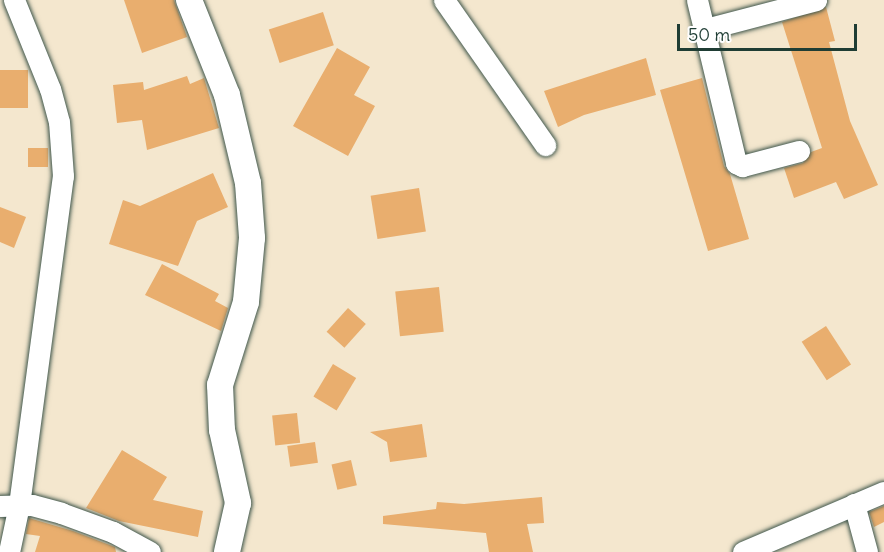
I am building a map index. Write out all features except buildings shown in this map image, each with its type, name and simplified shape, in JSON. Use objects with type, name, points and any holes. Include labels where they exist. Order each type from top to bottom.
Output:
[{"type":"street","points":[[9,552],[19,505],[63,176],[59,122],[50,89],[14,0]]},
{"type":"street","points":[[189,0],[226,96],[248,183],[251,227],[246,303],[220,385],[222,430],[238,503],[228,552]]},
{"type":"street","points":[[444,0],[545,145]]},
{"type":"street","points":[[697,0],[702,30],[736,163],[742,166],[799,151]]},
{"type":"street","points":[[702,30],[816,0]]},
{"type":"street","points":[[743,552],[884,492]]},
{"type":"street","points":[[854,504],[867,552]]},
{"type":"street","points":[[19,505],[113,532],[150,552]]}]
